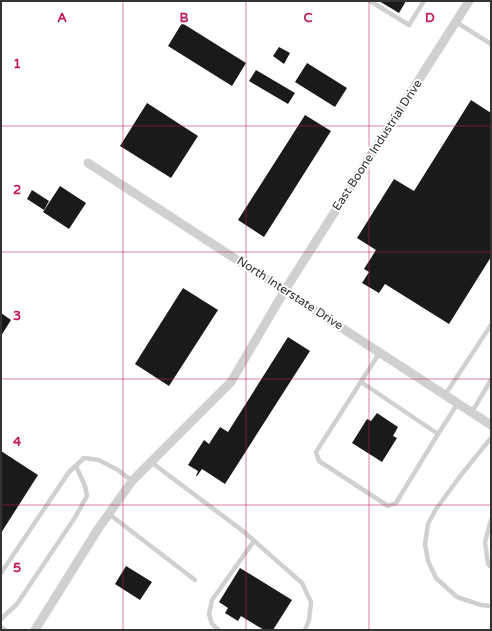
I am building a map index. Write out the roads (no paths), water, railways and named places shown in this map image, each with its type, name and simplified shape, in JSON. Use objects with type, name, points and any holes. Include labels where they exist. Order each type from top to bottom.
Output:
[{"type":"street","name":"East Boone Industrial Drive","points":[[35,630],[98,529],[132,481],[231,382],[285,290],[469,1]]},
{"type":"street","name":"North Interstate Drive","points":[[88,163],[491,425]]},
{"type":"lane","points":[[370,1],[409,25],[424,1]]},
{"type":"lane","points":[[456,22],[491,44]]},
{"type":"lane","points":[[445,394],[491,325]]},
{"type":"lane","points":[[380,352],[316,452],[319,461],[388,506],[396,504],[458,403]]},
{"type":"lane","points":[[472,412],[491,380]]},
{"type":"lane","points":[[361,382],[438,434]]},
{"type":"lane","points":[[491,438],[461,474],[436,509],[428,524],[425,544],[428,561],[436,578],[457,597],[481,605],[491,606]]},
{"type":"lane","points":[[1,573],[69,472],[84,458],[99,460],[118,470],[132,481]]},
{"type":"lane","points":[[151,462],[243,531],[270,553],[302,583],[311,602],[309,620],[305,630]]},
{"type":"lane","points":[[1,619],[17,604],[87,496],[86,486],[76,466]]},
{"type":"lane","points":[[109,514],[195,580]]},
{"type":"lane","points":[[491,520],[485,542],[488,564],[491,567]]},
{"type":"lane","points":[[219,630],[212,624],[209,614],[212,600],[254,541]]},
{"type":"lane","points":[[1,627],[5,630]]}]
